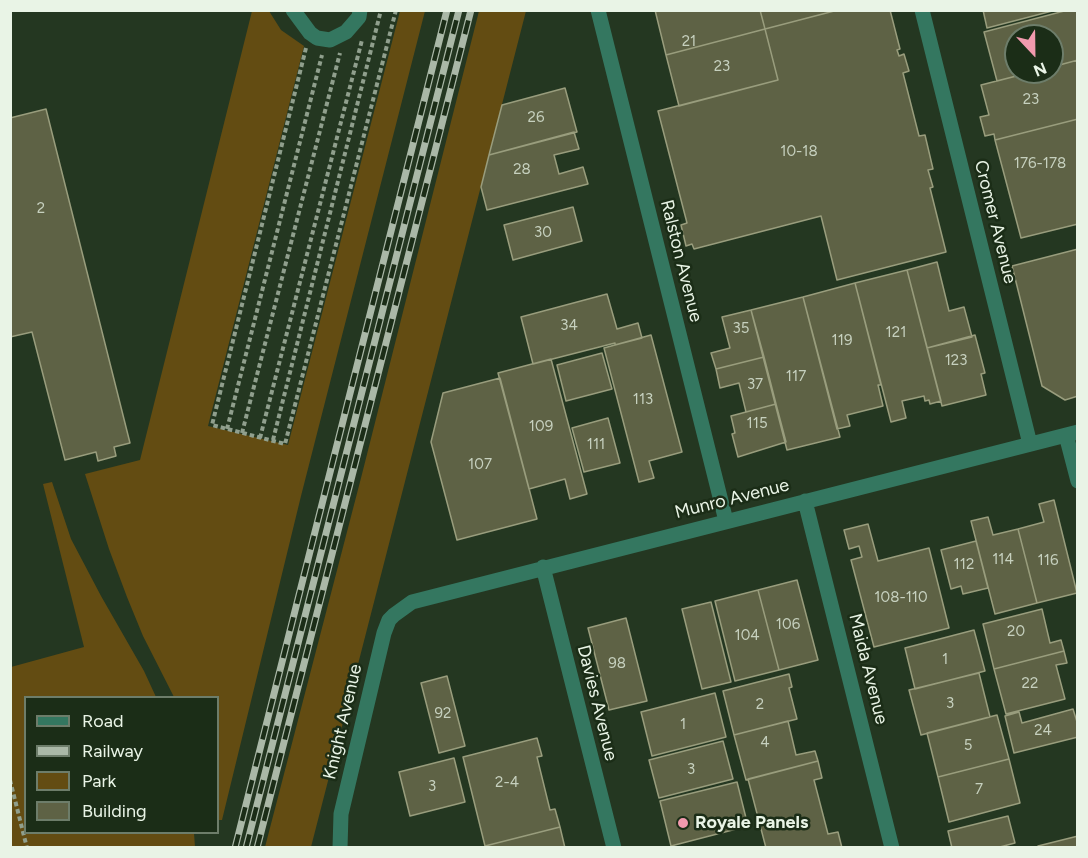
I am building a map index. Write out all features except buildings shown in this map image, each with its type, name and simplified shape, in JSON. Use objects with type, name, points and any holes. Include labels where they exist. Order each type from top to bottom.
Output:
[{"type":"street","points":[[293,10],[310,33],[326,40],[336,38],[346,32],[358,17],[360,10]]},
{"type":"street","name":"Ralston Avenue","points":[[598,10],[726,521]]},
{"type":"street","name":"Cromer Avenue","points":[[922,10],[1030,444]]},
{"type":"street","points":[[1072,433],[1077,481]]},
{"type":"street","name":"Munro Avenue","points":[[399,610],[423,598],[1072,433]]},
{"type":"street","name":"Maida Avenue","points":[[805,501],[892,848]]},
{"type":"street","name":"Davies Avenue","points":[[543,567],[614,848]]},
{"type":"street","name":"Knight Avenue","points":[[340,848],[341,814],[384,633],[390,620],[399,610]]},
{"type":"path","points":[[273,440],[381,10]]},
{"type":"path","points":[[310,33],[212,425],[285,444],[396,10]]},
{"type":"path","points":[[242,433],[346,32]]},
{"type":"path","points":[[260,438],[363,33]]},
{"type":"path","points":[[227,429],[326,40]]},
{"type":"path","points":[[10,780],[27,848]]},
{"type":"green space","points":[[252,11],[269,11],[281,30],[304,46],[208,426],[288,445],[400,11],[425,11],[301,496],[222,820],[219,820],[219,696],[173,696],[143,636],[127,597],[85,474],[140,460]]},
{"type":"green space","points":[[479,11],[526,11],[311,847],[265,847],[361,478]]},
{"type":"green space","points":[[52,482],[71,539],[156,696],[24,696],[24,834],[194,834],[195,847],[11,847],[11,667],[84,647],[43,484]]},
{"type":"railway","points":[[235,848],[447,10]]},
{"type":"railway","points":[[246,848],[459,10]]},
{"type":"railway","points":[[257,848],[471,10]]},
{"type":"place","name":"Royale Panels","points":[[683,823]]}]
